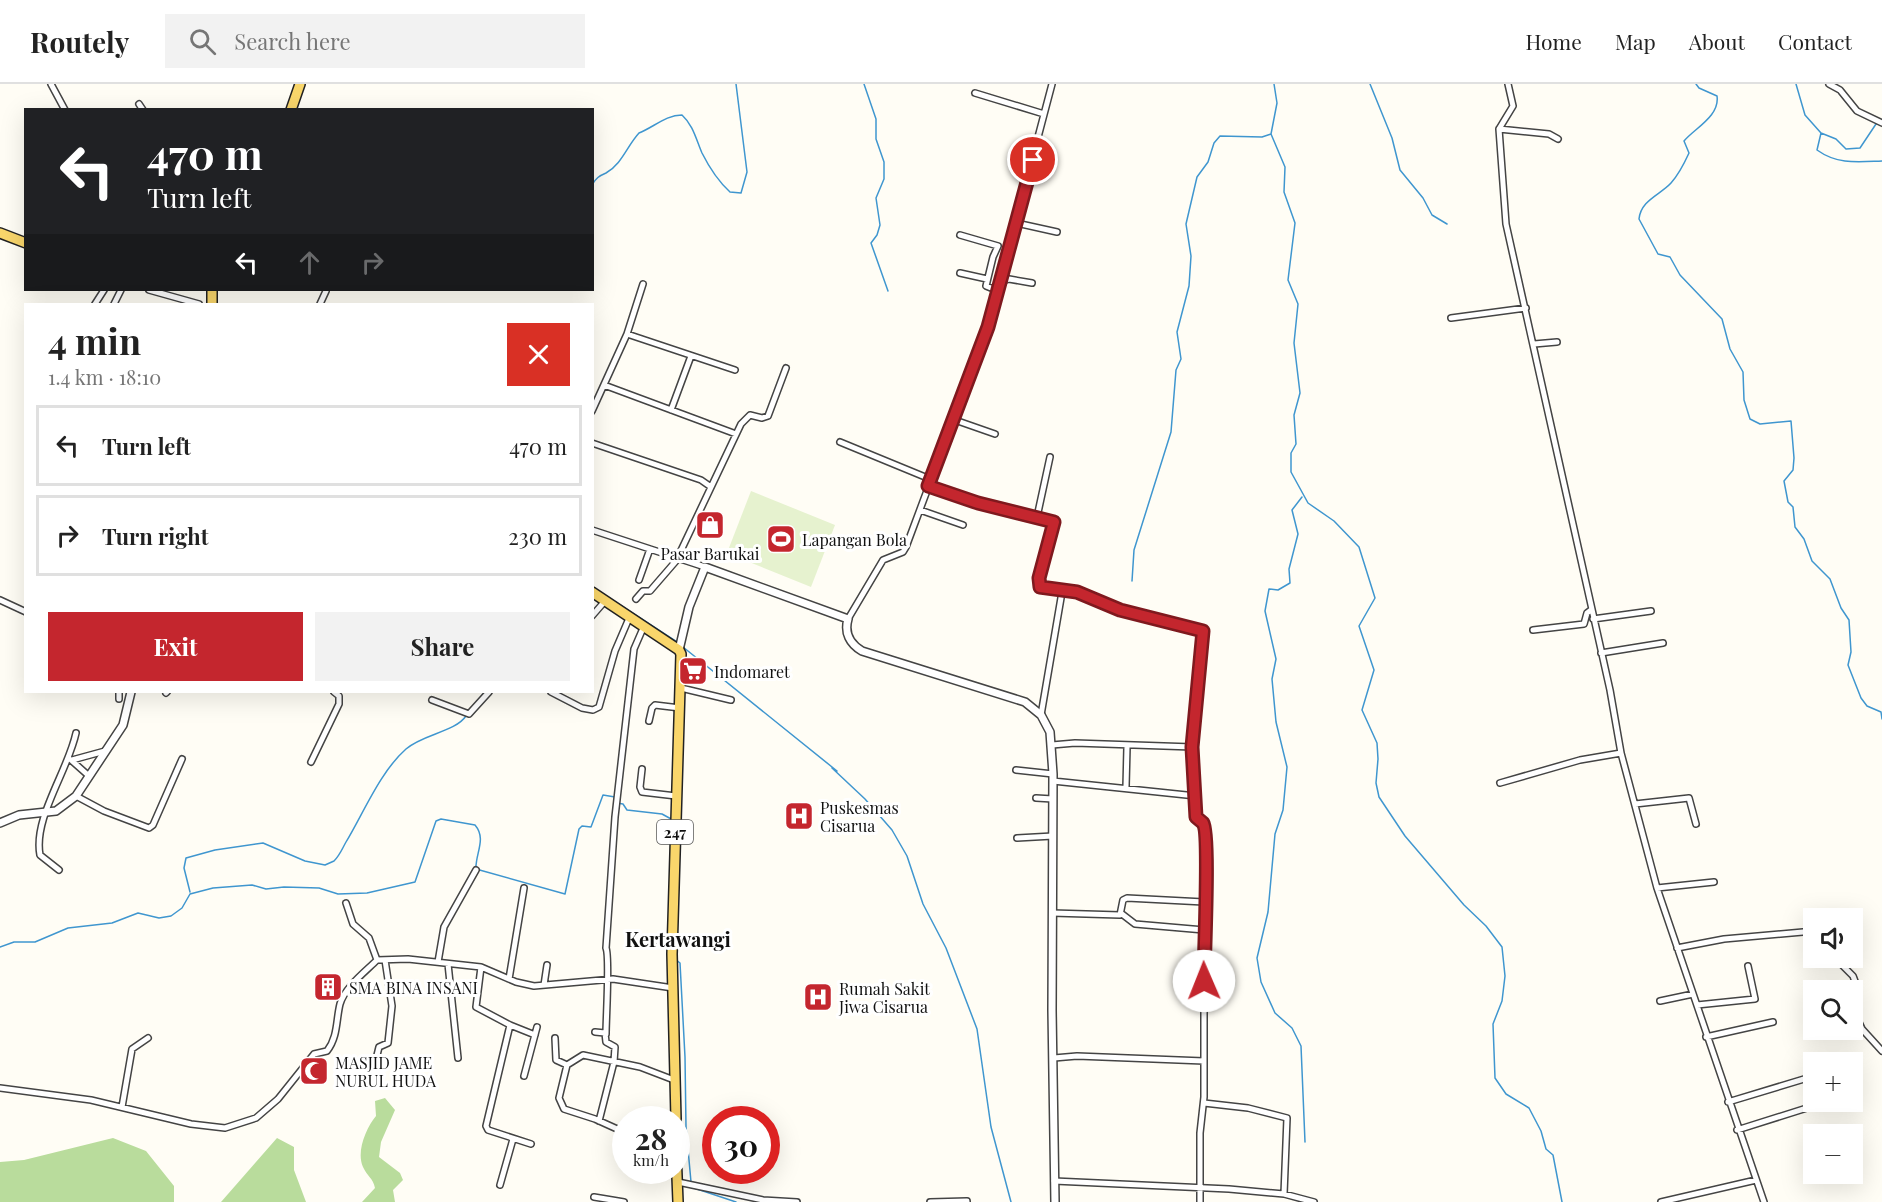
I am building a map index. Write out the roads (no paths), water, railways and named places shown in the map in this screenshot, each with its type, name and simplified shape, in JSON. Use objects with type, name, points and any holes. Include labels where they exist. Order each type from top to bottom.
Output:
[{"type":"main road","points":[[292,108],[300,84]]},
{"type":"main road","points":[[0,233],[24,242]]},
{"type":"main road","points":[[594,594],[680,647]]},
{"type":"main road","name":"247","points":[[675,1106],[672,941],[681,688],[680,647]]},
{"type":"main road","points":[[678,1184],[678,1202]]},
{"type":"street","points":[[51,84],[64,108]]},
{"type":"street","points":[[1041,715],[1025,702],[987,688],[862,651],[850,640],[847,633],[849,619],[883,560],[905,549],[920,510],[988,327],[1052,84]]},
{"type":"street","points":[[1508,84],[1513,106],[1499,129],[1506,224],[1534,344],[1621,753],[1657,888],[1737,1130],[1764,1202]]},
{"type":"street","points":[[1829,84],[1840,90],[1857,111],[1882,123]]},
{"type":"street","points":[[975,93],[1044,114]]},
{"type":"street","points":[[1499,129],[1549,134],[1558,139]]},
{"type":"street","points":[[1016,223],[1057,232]]},
{"type":"street","points":[[960,235],[998,246]]},
{"type":"street","points":[[996,291],[987,288],[987,279],[998,246],[1004,240],[1010,240]]},
{"type":"street","points":[[960,273],[987,279]]},
{"type":"street","points":[[999,282],[1010,279],[1032,283]]},
{"type":"street","points":[[594,407],[627,334],[644,284]]},
{"type":"street","points":[[152,291],[192,303]]},
{"type":"street","points":[[1451,318],[1526,308]]},
{"type":"street","points":[[627,334],[735,370]]},
{"type":"street","points":[[1534,344],[1557,342]]},
{"type":"street","points":[[671,410],[691,356]]},
{"type":"street","points":[[636,598],[643,591],[650,591],[668,573],[677,559],[741,424],[750,415],[762,418],[768,416],[786,368]]},
{"type":"street","points":[[604,385],[736,434]]},
{"type":"street","points":[[952,419],[995,434]]},
{"type":"street","points":[[840,442],[930,479]]},
{"type":"street","points":[[594,444],[700,480],[711,487]]},
{"type":"street","points":[[1037,517],[1050,457]]},
{"type":"street","points":[[928,486],[978,503],[1037,517],[1054,524],[1039,586],[1062,592],[1066,590],[1077,592],[1120,610],[1203,631],[1192,747],[1196,817],[1203,825],[1208,852],[1204,902],[1204,1103],[1200,1133],[1202,1187],[1200,1202]]},
{"type":"street","points":[[920,510],[963,525]]},
{"type":"street","points":[[594,531],[705,567],[849,619]]},
{"type":"street","points":[[639,580],[650,549]]},
{"type":"street","points":[[680,647],[689,608],[705,567]]},
{"type":"street","points":[[1055,1202],[1053,778],[1052,745],[1041,715],[1062,592]]},
{"type":"street","points":[[0,600],[24,611]]},
{"type":"street","points":[[594,614],[604,601]]},
{"type":"street","points":[[1533,630],[1584,624],[1587,613],[1591,610]]},
{"type":"street","points":[[1593,619],[1651,611]]},
{"type":"street","points":[[553,693],[582,708],[593,710],[598,708],[615,651],[630,616]]},
{"type":"street","points":[[599,1121],[614,1062],[615,1047],[606,1042],[606,980],[609,955],[606,948],[615,817],[634,649],[645,625]]},
{"type":"street","points":[[1601,653],[1663,643]]},
{"type":"street","points":[[681,688],[731,700]]},
{"type":"street","points":[[119,693],[119,699]]},
{"type":"street","points":[[0,823],[19,815],[48,813],[61,809],[76,796],[123,725],[130,693]]},
{"type":"street","points":[[311,762],[339,704],[339,696],[335,693]]},
{"type":"street","points":[[432,700],[468,714],[488,693]]},
{"type":"street","points":[[649,721],[655,705],[680,708]]},
{"type":"street","points":[[59,870],[40,855],[39,842],[48,813],[71,759],[76,733]]},
{"type":"street","points":[[1052,745],[1075,743],[1127,747],[1192,747]]},
{"type":"street","points":[[1126,787],[1127,747]]},
{"type":"street","points":[[71,759],[105,751]]},
{"type":"street","points":[[1500,783],[1580,760],[1621,753]]},
{"type":"street","points":[[71,759],[89,776]]},
{"type":"street","points":[[76,796],[104,812],[149,828],[153,825],[182,759]]},
{"type":"street","points":[[642,769],[640,787],[642,792],[676,796]]},
{"type":"street","points":[[1016,770],[1053,778],[1196,796]]},
{"type":"street","points":[[1036,798],[1053,799]]},
{"type":"street","points":[[1635,804],[1689,798],[1696,824]]},
{"type":"street","points":[[1017,838],[1053,836]]},
{"type":"street","points":[[438,962],[444,927],[476,870]]},
{"type":"street","points":[[1657,888],[1714,882]]},
{"type":"street","points":[[509,979],[524,888]]},
{"type":"street","points":[[1122,914],[1123,900],[1127,898],[1204,902]]},
{"type":"street","points":[[346,903],[353,924],[369,938],[377,960]]},
{"type":"street","points":[[1052,913],[1122,914],[1135,924],[1204,930]]},
{"type":"street","points":[[1677,948],[1724,939],[1803,932]]},
{"type":"street","points":[[650,940],[672,941]]},
{"type":"street","points":[[0,1088],[91,1100],[191,1124],[225,1128],[256,1118],[278,1099],[314,1054],[330,1047],[336,1032],[340,1003],[345,994],[377,960],[438,962],[481,967],[525,985],[606,980],[641,982],[673,988]]},
{"type":"street","points":[[370,1084],[379,1047],[388,1043],[392,1006],[385,960]]},
{"type":"street","points":[[448,964],[458,1058]]},
{"type":"street","points":[[543,985],[547,965]]},
{"type":"street","points":[[1696,1005],[1755,999],[1748,966]]},
{"type":"street","points":[[481,967],[476,1008],[535,1035]]},
{"type":"street","points":[[1845,968],[1853,976],[1856,984],[1853,1009],[1862,1029],[1882,1050]]},
{"type":"street","points":[[1660,1002],[1693,994]]},
{"type":"street","points":[[1706,1037],[1773,1022]]},
{"type":"street","points":[[510,1025],[486,1122],[488,1130],[531,1144]]},
{"type":"street","points":[[524,1076],[537,1027]]},
{"type":"street","points":[[596,1032],[606,1034]]},
{"type":"street","points":[[122,1107],[132,1049],[148,1038]]},
{"type":"street","points":[[555,1038],[556,1060],[567,1065]]},
{"type":"street","points":[[612,1126],[564,1109],[560,1103],[567,1065],[583,1055],[640,1067],[674,1080]]},
{"type":"street","points":[[1054,1058],[1077,1056],[1204,1061]]},
{"type":"street","points":[[1728,1102],[1803,1079]]},
{"type":"street","points":[[1204,1103],[1248,1108],[1287,1118],[1281,1194],[1276,1202]]},
{"type":"street","points":[[1737,1130],[1803,1109]]},
{"type":"street","points":[[500,1185],[513,1139]]},
{"type":"street","points":[[1662,1202],[1756,1180]]},
{"type":"street","points":[[1054,1182],[1202,1187],[1281,1194],[1314,1202]]},
{"type":"street","points":[[690,1184],[727,1190],[763,1200],[797,1202]]},
{"type":"street","points":[[594,1197],[624,1202]]},
{"type":"street","points":[[930,1202],[967,1201]]},
{"type":"waterway","points":[[594,183],[616,165],[639,133],[665,119],[682,115],[692,128],[702,153],[718,179],[730,192],[741,193],[747,172],[736,84]]},
{"type":"waterway","points":[[864,84],[876,119],[876,139],[884,162],[884,179],[876,198],[880,225],[871,243],[888,291]]},
{"type":"waterway","points":[[1274,84],[1277,103],[1271,134],[1285,167],[1284,192],[1295,223],[1288,280],[1298,304],[1294,343],[1300,393],[1294,415],[1296,444],[1291,453],[1291,472],[1308,503],[1334,521],[1359,547],[1375,598],[1359,626],[1374,670],[1362,710],[1377,743],[1376,783],[1379,797],[1405,836],[1502,947],[1505,976],[1502,1001],[1493,1024],[1495,1078],[1506,1094],[1529,1108],[1541,1131],[1546,1149],[1553,1155],[1562,1202]]},
{"type":"waterway","points":[[1370,84],[1392,138],[1400,170],[1423,198],[1432,215],[1447,224]]},
{"type":"waterway","points":[[1696,84],[1699,88],[1717,96],[1715,110],[1684,141],[1689,153],[1681,169],[1667,187],[1647,202],[1640,212],[1639,219],[1658,254],[1670,257],[1680,275],[1722,319],[1730,349],[1743,372],[1744,400],[1750,419],[1760,424],[1791,421],[1793,470],[1784,481],[1788,502],[1793,507],[1795,527],[1804,539],[1812,561],[1830,579],[1841,608],[1849,620],[1851,652],[1848,665],[1861,698],[1867,706],[1881,712],[1882,719]]},
{"type":"waterway","points":[[1796,84],[1805,115],[1821,133],[1817,150],[1840,160],[1882,161]]},
{"type":"waterway","points":[[1821,133],[1836,139],[1846,149],[1860,148],[1878,124]]},
{"type":"waterway","points":[[1132,581],[1134,550],[1171,432],[1176,370],[1181,359],[1177,332],[1189,286],[1191,256],[1186,224],[1197,177],[1208,162],[1214,143],[1220,136],[1262,137],[1271,134]]},
{"type":"waterway","points":[[1302,497],[1292,510],[1298,534],[1289,569],[1290,583],[1278,590],[1269,589],[1265,611],[1276,659],[1272,679],[1276,722],[1287,767],[1283,810],[1275,834],[1268,912],[1257,958],[1261,982],[1275,1013],[1292,1028],[1301,1046],[1305,1142]]},
{"type":"waterway","points":[[600,592],[677,642]]},
{"type":"waterway","points":[[683,647],[837,771],[832,768],[865,799],[892,830],[907,856],[923,904],[946,948],[977,1029],[991,1127],[1011,1202]]},
{"type":"waterway","points":[[478,700],[484,693]]},
{"type":"waterway","points":[[190,892],[184,868],[186,858],[215,850],[263,843],[305,861],[325,865],[334,861],[380,781],[397,758],[413,744],[447,730],[466,716]]},
{"type":"waterway","points":[[0,947],[14,942],[35,942],[68,928],[112,923],[138,913],[159,918],[171,916],[182,908],[190,894],[213,888],[252,885],[266,889],[319,888],[338,894],[367,893],[415,882],[436,821],[441,819],[475,825],[480,836],[476,869],[565,894],[579,829],[582,826],[591,827],[603,795],[615,797]]},
{"type":"waterway","points":[[617,803],[623,804],[627,810],[662,814],[673,820]]},
{"type":"waterway","points":[[675,959],[680,963],[686,1127],[691,1182]]},
{"type":"waterway","points":[[694,1188],[736,1202]]},
{"type":"place","name":"Pasar Barukai","points":[[710,525]]},
{"type":"place","name":"Lapangan Bola","points":[[781,539]]},
{"type":"place","name":"Indomaret","points":[[693,671]]},
{"type":"place","name":"Puskesmas Cisarua","points":[[799,816]]},
{"type":"place","name":"SMA BINA INSANI","points":[[328,987]]},
{"type":"place","name":"Rumah Sakit Jiwa Cisarua","points":[[818,997]]},
{"type":"place","name":"MASJID JAME NURUL HUDA","points":[[314,1071]]},
{"type":"district","name":"Kertawangi","points":[[678,938]]}]
